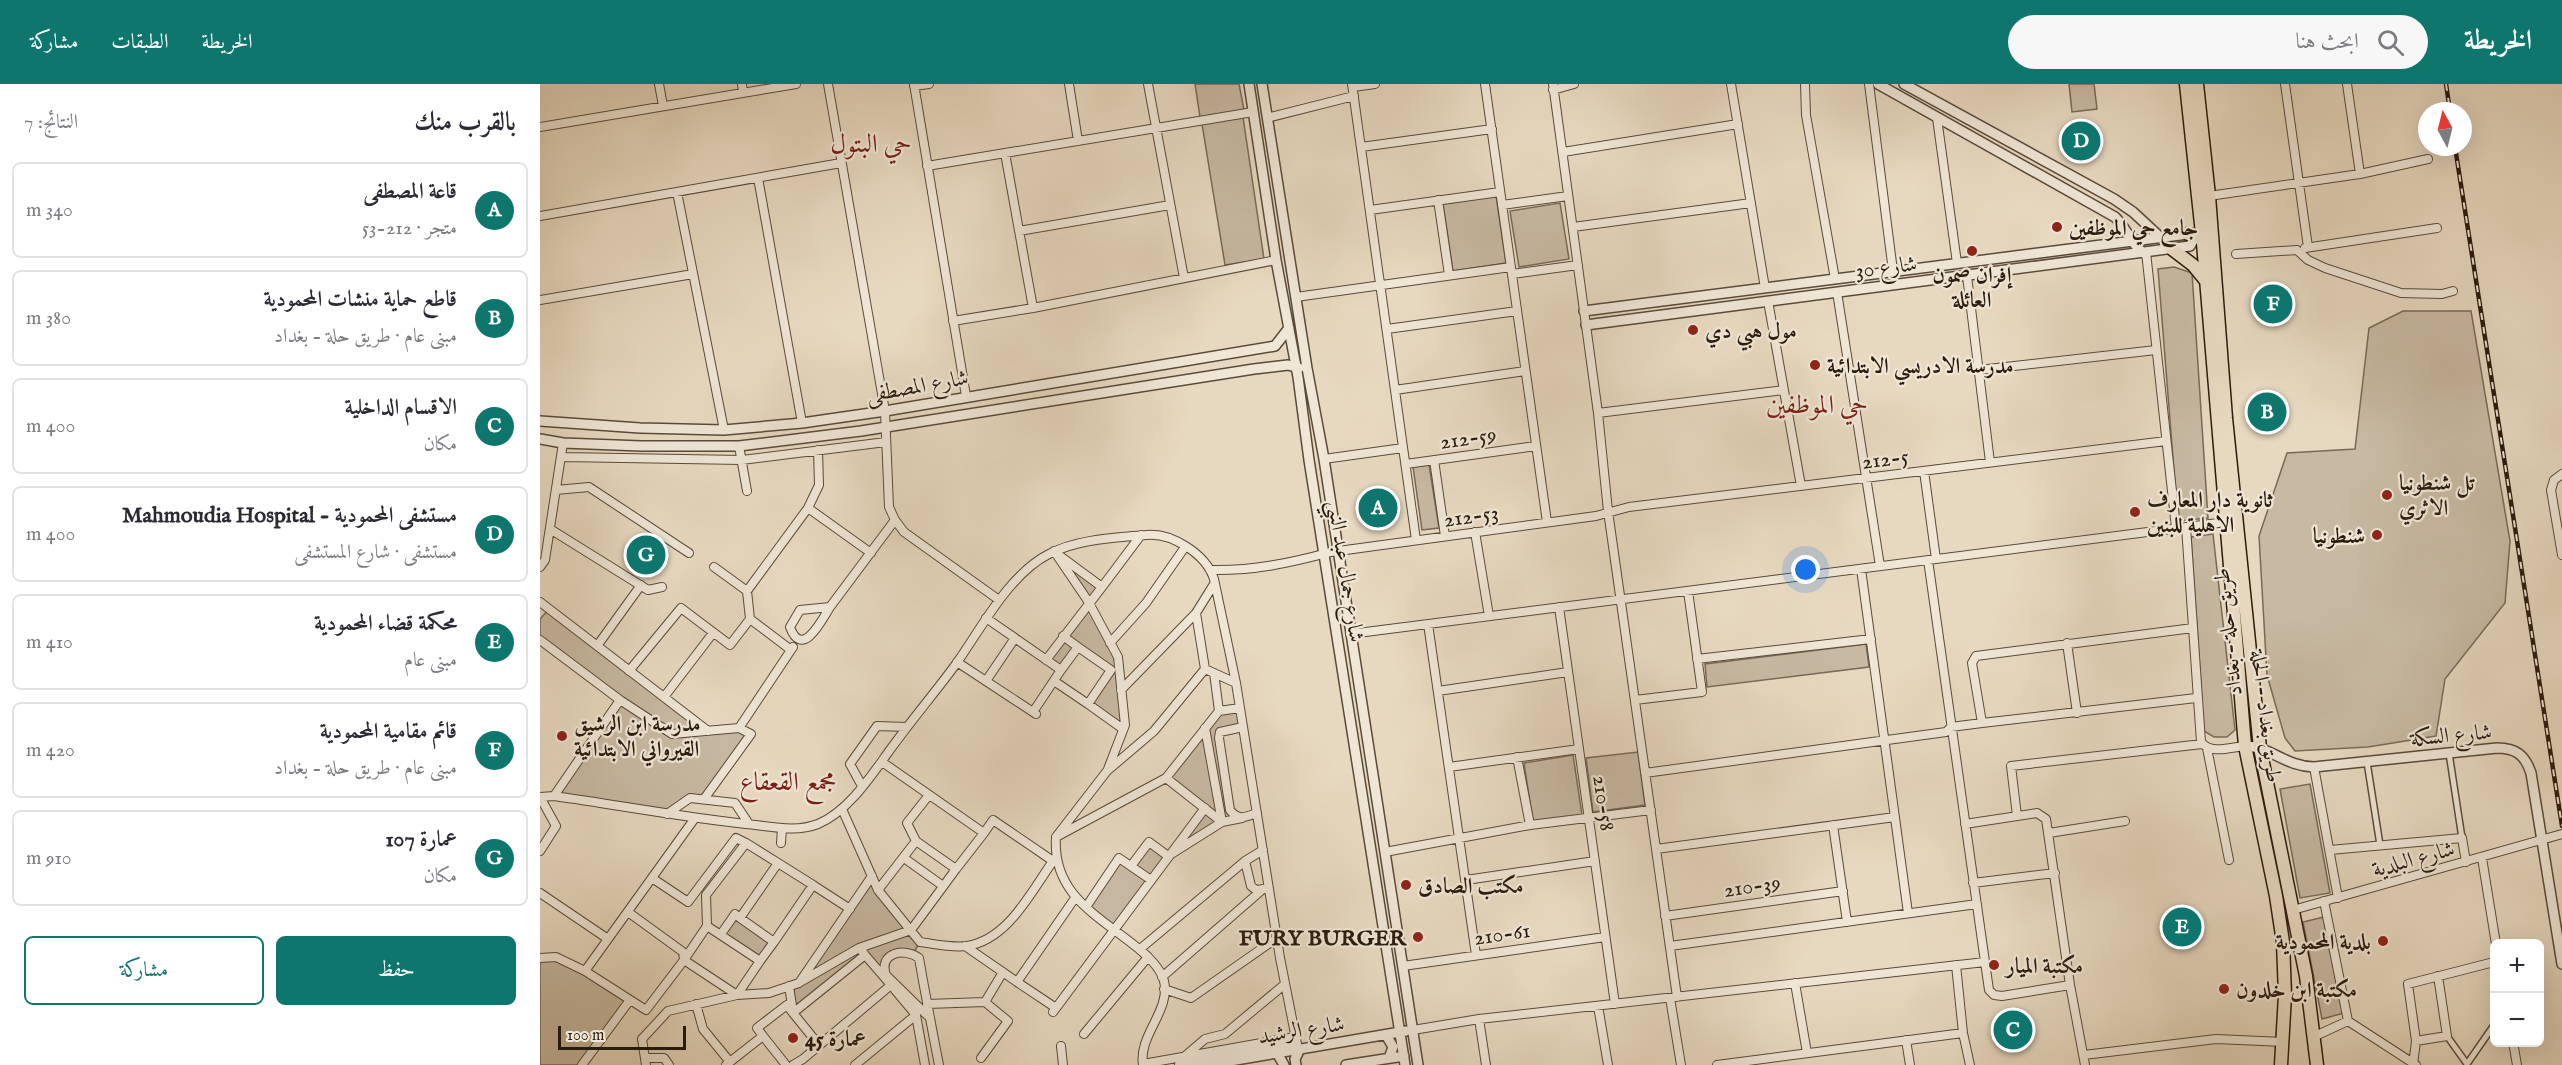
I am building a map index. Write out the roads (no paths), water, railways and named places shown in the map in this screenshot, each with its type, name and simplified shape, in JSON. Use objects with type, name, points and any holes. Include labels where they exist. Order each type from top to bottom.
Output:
[{"type":"main road","name":"طريق بغداد - الحلة","points":[[2186,84],[2206,234],[2206,281],[2245,746],[2276,896],[2283,942],[2284,1042],[2281,1065]]},
{"type":"main road","name":"طريق حلة - بغداد","points":[[2197,84],[2210,196],[2206,234],[2260,748],[2306,976],[2317,1065]]},
{"type":"main road","points":[[2189,240],[2196,227],[2206,234]]},
{"type":"main road","points":[[2189,240],[2206,234]]},
{"type":"main road","points":[[2172,249],[2193,265],[2206,281]]},
{"type":"street","points":[[659,84],[663,106]]},
{"type":"street","points":[[741,84],[743,93]]},
{"type":"street","points":[[540,127],[796,84]]},
{"type":"street","points":[[828,84],[885,411],[890,507],[895,520],[904,532],[999,600]]},
{"type":"street","points":[[929,84],[914,85],[966,396]]},
{"type":"street","points":[[1069,84],[1078,141]]},
{"type":"street","points":[[1148,84],[1184,278]]},
{"type":"street","name":"شارع جمال عبد النبي","points":[[1249,84],[1276,260],[1296,368],[1404,1060]]},
{"type":"street","name":"شارع جمال عبد النبي","points":[[1262,84],[1307,368],[1324,459],[1418,1065]]},
{"type":"street","points":[[1375,84],[1352,86],[1416,540]]},
{"type":"street","points":[[1485,84],[1547,522]]},
{"type":"street","points":[[1574,84],[1553,87],[1598,413],[1608,511],[1670,946],[1681,1065]]},
{"type":"street","points":[[1731,84],[1801,486]]},
{"type":"street","points":[[1805,84],[1806,115],[1835,279]]},
{"type":"street","points":[[1869,84],[1893,272]]},
{"type":"street","points":[[1878,84],[2115,217],[2137,244],[2156,350],[2176,528]]},
{"type":"street","points":[[1904,84],[2123,205],[2160,237]]},
{"type":"street","points":[[2285,84],[2307,247]]},
{"type":"street","points":[[2347,84],[2361,174]]},
{"type":"street","points":[[1267,118],[1354,96]]},
{"type":"street","points":[[927,166],[1253,112]]},
{"type":"street","points":[[1937,118],[1957,263]]},
{"type":"street","points":[[1563,152],[1738,124]]},
{"type":"street","points":[[1361,147],[1491,129]]},
{"type":"street","points":[[1005,153],[1033,308]]},
{"type":"street","points":[[2210,196],[2361,174],[2428,159]]},
{"type":"street","points":[[540,216],[841,163]]},
{"type":"street","points":[[758,178],[802,423]]},
{"type":"street","points":[[677,192],[724,430]]},
{"type":"street","points":[[1370,210],[1500,192]]},
{"type":"street","points":[[1502,205],[1568,196]]},
{"type":"street","points":[[1438,200],[1449,275]]},
{"type":"street","points":[[1572,227],[1751,203]]},
{"type":"street","points":[[1019,231],[1170,205]]},
{"type":"street","points":[[2115,217],[2124,216],[2126,212],[2123,205]]},
{"type":"street","points":[[2236,254],[2297,250],[2437,228]]},
{"type":"street","name":"شارع 30","points":[[1584,311],[1957,263],[2137,244],[2160,237],[2189,240]]},
{"type":"street","name":"شارع 30","points":[[2137,244],[2172,249],[2189,240]]},
{"type":"street","name":"شارع 30","points":[[1586,325],[2127,255],[2137,244]]},
{"type":"street","points":[[2297,250],[2308,260],[2325,268],[2401,293],[2442,294],[2453,291]]},
{"type":"street","points":[[953,321],[1033,308],[1276,260]]},
{"type":"street","points":[[1284,306],[1297,301],[1380,285],[1449,275],[1578,265]]},
{"type":"street","points":[[540,300],[693,274]]},
{"type":"street","points":[[1967,276],[1990,462]]},
{"type":"street","points":[[1837,292],[1880,566]]},
{"type":"street","points":[[1597,309],[1590,317],[1598,324]]},
{"type":"street","points":[[1387,329],[1517,311]]},
{"type":"street","name":"شارع المصطفى","points":[[540,421],[640,428],[724,430],[802,423],[1275,346],[1289,328]]},
{"type":"street","points":[[1979,370],[2156,350]]},
{"type":"street","name":"شارع المصطفى","points":[[540,439],[563,443],[641,446],[739,446],[886,426],[1254,369],[1288,365],[1307,368]]},
{"type":"street","points":[[1395,390],[1526,372]]},
{"type":"street","points":[[1598,413],[1784,390]]},
{"type":"street","points":[[640,428],[641,446]]},
{"type":"street","name":"212-5","points":[[1608,511],[2166,441]]},
{"type":"street","points":[[562,457],[742,460],[886,442]]},
{"type":"street","points":[[540,567],[545,561],[563,443]]},
{"type":"street","points":[[739,446],[747,491]]},
{"type":"street","name":"212-59","points":[[1406,464],[1536,446]]},
{"type":"street","points":[[1324,459],[1403,448]]},
{"type":"street","points":[[629,671],[681,608],[730,645],[750,619],[747,591],[808,508],[819,485],[818,450]]},
{"type":"street","points":[[1434,460],[1445,536]]},
{"type":"street","points":[[1924,471],[1951,727],[1989,990],[1994,995],[2002,996],[2070,985]]},
{"type":"street","points":[[2562,474],[2554,480],[2551,490],[2562,555]]},
{"type":"street","points":[[556,490],[589,487],[689,553]]},
{"type":"street","points":[[808,508],[871,553]]},
{"type":"street","name":"212-53","points":[[1210,570],[1256,568],[1315,558],[1324,554],[1596,516],[1608,511]]},
{"type":"street","points":[[831,607],[800,610],[790,627],[793,635],[799,639],[805,639],[813,635],[895,520]]},
{"type":"street","points":[[1350,634],[2226,522]]},
{"type":"street","points":[[2186,527],[2196,698],[2229,860]]},
{"type":"street","points":[[550,529],[648,590],[662,587]]},
{"type":"street","points":[[1475,532],[1489,616]]},
{"type":"street","points":[[1046,660],[1141,536]]},
{"type":"street","points":[[540,851],[556,826],[540,797],[554,796],[695,818],[782,828],[806,828],[818,824],[842,809],[882,762],[957,662],[999,600],[1035,562],[1082,542],[1141,536],[1165,537],[1185,547],[1210,570],[1214,584],[1236,683],[1263,850],[1266,889],[1297,1045],[1296,1065]]},
{"type":"street","points":[[1110,642],[1146,603],[1185,547]]},
{"type":"street","points":[[1054,552],[1101,587]]},
{"type":"street","points":[[1054,552],[1089,603],[1118,660],[1123,729],[1107,771]]},
{"type":"street","points":[[714,567],[747,591]]},
{"type":"street","points":[[1862,569],[1908,913]]},
{"type":"street","points":[[1121,690],[1196,613],[1214,584]]},
{"type":"street","points":[[597,646],[641,585]]},
{"type":"street","points":[[1635,700],[1702,692],[1688,591]]},
{"type":"street","points":[[540,602],[708,731]]},
{"type":"street","name":"210-58","points":[[1559,607],[1615,1004]]},
{"type":"street","points":[[1196,613],[1205,669],[1154,731],[1107,771],[1056,837],[1054,859],[1064,884],[1076,898],[1140,949],[1162,977],[1164,989],[1162,1003],[1143,1046],[1143,1065],[1297,1045]]},
{"type":"street","points":[[986,618],[1061,670]]},
{"type":"street","points":[[750,619],[791,650]]},
{"type":"street","points":[[1428,624],[1476,955]]},
{"type":"street","points":[[1982,723],[1972,663],[1979,655],[2193,628]]},
{"type":"street","points":[[664,697],[713,633]]},
{"type":"street","points":[[1063,636],[1111,670]]},
{"type":"street","points":[[986,681],[1015,638]]},
{"type":"street","points":[[739,728],[799,639]]},
{"type":"street","points":[[1697,659],[1870,639]]},
{"type":"street","points":[[540,640],[620,700],[672,734],[739,728],[751,734],[704,799]]},
{"type":"street","points":[[2067,643],[2077,713]]},
{"type":"street","points":[[957,662],[1035,713],[1078,647]]},
{"type":"street","points":[[1088,704],[1118,660]]},
{"type":"street","points":[[1205,669],[1236,683]]},
{"type":"street","points":[[1438,692],[1568,672]]},
{"type":"street","points":[[1214,673],[1219,711]]},
{"type":"street","points":[[1054,681],[1123,729]]},
{"type":"street","points":[[1646,772],[1946,732],[1951,727],[2196,698]]},
{"type":"street","points":[[554,796],[620,700]]},
{"type":"street","points":[[1056,837],[1166,778],[1219,711],[1240,708]]},
{"type":"street","points":[[862,786],[850,764],[877,726],[907,727]]},
{"type":"street","points":[[1242,818],[1235,816],[1230,810],[1219,738],[1220,732],[1225,729],[1243,727]]},
{"type":"street","points":[[1205,728],[1222,822]]},
{"type":"street","points":[[2017,816],[2011,766],[2205,746],[2217,749],[2245,746]]},
{"type":"street","name":"شارع السكة","points":[[2245,746],[2260,748],[2291,764],[2314,767],[2497,748],[2509,748],[2519,753],[2527,762],[2531,773],[2562,964]]},
{"type":"street","points":[[1449,767],[1579,748]]},
{"type":"street","points":[[2449,753],[2466,862]]},
{"type":"street","points":[[1517,757],[1530,825]]},
{"type":"street","points":[[882,762],[984,833]]},
{"type":"street","points":[[2367,762],[2380,846]]},
{"type":"street","points":[[2314,767],[2338,898]]},
{"type":"street","points":[[1166,778],[1222,822]]},
{"type":"street","points":[[929,795],[908,823],[916,841],[956,869]]},
{"type":"street","points":[[667,813],[690,798],[735,803],[749,824]]},
{"type":"street","points":[[965,946],[1055,1010],[1205,808]]},
{"type":"street","points":[[842,809],[879,890],[920,942],[965,946],[987,940],[1012,919],[1054,859]]},
{"type":"street","points":[[1385,852],[1530,825],[1651,810]]},
{"type":"street","points":[[1168,856],[1222,822],[1257,813]]},
{"type":"street","points":[[1965,824],[2037,813],[2043,815],[2047,822],[2070,985],[2085,1065]]},
{"type":"street","points":[[1656,849],[1895,817]]},
{"type":"street","points":[[585,971],[695,818]]},
{"type":"street","points":[[669,1065],[664,1058],[645,1061],[642,1040],[668,1011],[737,995],[768,993],[798,983],[860,948],[911,930],[993,820],[1054,859]]},
{"type":"street","points":[[2049,833],[2126,821]]},
{"type":"street","points":[[1833,825],[1847,922]]},
{"type":"street","points":[[781,843],[782,828]]},
{"type":"street","name":"شارع البلدية","points":[[2293,910],[2562,834]]},
{"type":"street","points":[[652,878],[687,902],[735,838],[849,909]]},
{"type":"street","points":[[2330,850],[2462,838]]},
{"type":"street","points":[[879,890],[916,841]]},
{"type":"street","points":[[1131,866],[1149,842],[1168,856]]},
{"type":"street","points":[[540,958],[556,957],[585,971],[646,1010],[707,926],[706,895],[746,843]]},
{"type":"street","points":[[1140,949],[1245,861],[1263,850]]},
{"type":"street","points":[[904,858],[944,886]]},
{"type":"street","points":[[1086,907],[1119,858],[1151,880]]},
{"type":"street","points":[[2482,858],[2495,939]]},
{"type":"street","points":[[1245,861],[1251,886],[1266,889]]},
{"type":"street","points":[[1466,880],[1594,861]]},
{"type":"street","points":[[740,918],[778,863]]},
{"type":"street","points":[[1973,883],[2055,873]]},
{"type":"street","points":[[798,983],[872,876]]},
{"type":"street","points":[[737,995],[813,885]]},
{"type":"street","points":[[1162,977],[1266,889]]},
{"type":"street","name":"210-39","points":[[1665,916],[1843,891]]},
{"type":"street","points":[[540,893],[608,939]]},
{"type":"street","points":[[1017,982],[1076,898]]},
{"type":"street","points":[[2324,902],[2348,1021],[2414,1064],[2416,1041],[2407,988],[2412,983],[2490,963]]},
{"type":"street","points":[[1670,946],[1977,904]]},
{"type":"street","points":[[628,912],[683,952],[684,960],[737,995]]},
{"type":"street","points":[[721,934],[735,914],[774,942]]},
{"type":"street","points":[[707,926],[760,962]]},
{"type":"street","name":"210-61","points":[[1403,966],[1605,937]]},
{"type":"street","points":[[1164,989],[1191,998],[1277,938]]},
{"type":"street","points":[[914,954],[920,942]]},
{"type":"street","points":[[860,948],[916,1015],[926,1065]]},
{"type":"street","points":[[930,1018],[886,975],[883,967],[885,960],[892,954],[899,952],[914,954],[919,958],[939,1065]]},
{"type":"street","points":[[794,1013],[865,955]]},
{"type":"street","points":[[1084,1034],[1148,957]]},
{"type":"street","points":[[1413,1030],[1479,1019],[1985,962]]},
{"type":"street","points":[[1956,965],[1963,1033],[1970,1065]]},
{"type":"street","points":[[985,1002],[1003,972]]},
{"type":"street","points":[[2438,976],[2447,1036],[2467,1064],[2490,1031]]},
{"type":"street","points":[[1795,983],[1807,1053]]},
{"type":"street","points":[[793,1065],[891,984]]},
{"type":"street","points":[[1181,1061],[1205,1039],[1225,1034],[1285,984]]},
{"type":"street","points":[[789,986],[794,1013]]},
{"type":"street","points":[[582,1065],[630,1000]]},
{"type":"street","points":[[927,1004],[985,1002],[1008,1021],[981,1058]]},
{"type":"street","points":[[696,1004],[703,1029],[728,1064],[763,1036]]},
{"type":"street","points":[[786,1065],[757,1028],[787,1005],[819,1045]]},
{"type":"street","points":[[1598,1006],[1606,1065]]},
{"type":"street","points":[[855,1065],[916,1015]]},
{"type":"street","points":[[1479,1019],[1486,1065]]},
{"type":"street","points":[[2313,1037],[2348,1021]]},
{"type":"street","name":"شارع الرشيد","points":[[1207,1065],[1277,1053],[1297,1045],[1413,1030]]},
{"type":"street","points":[[1717,1065],[1963,1033]]},
{"type":"street","points":[[1386,1035],[1393,1047],[1389,1058]]},
{"type":"street","points":[[2416,1041],[2447,1036]]},
{"type":"street","points":[[2084,1055],[2216,1039],[2284,1042]]},
{"type":"street","points":[[1906,1040],[1910,1065]]},
{"type":"street","points":[[1061,1046],[1063,1065]]},
{"type":"street","points":[[2514,1047],[2517,1065]]},
{"type":"street","points":[[1277,1053],[1284,1065]]},
{"type":"street","name":"شارع الرشيد","points":[[1346,1065],[1389,1058],[1404,1060]]},
{"type":"railway","points":[[2446,84],[2449,102]]},
{"type":"railway","points":[[2456,156],[2562,826]]},
{"type":"place","name":"مستشفى المحمودية - Mahmoudia Hospital","points":[[2081,141]]},
{"type":"place","name":"جامع حي الموظفين","points":[[2057,227]]},
{"type":"place","name":"إفران صمون العائلة","points":[[1972,251]]},
{"type":"place","name":"قائم مقامية المحمودية","points":[[2273,304]]},
{"type":"place","name":"مول هبي دي","points":[[1693,330]]},
{"type":"place","name":"مدرسة الادريسي الابتدائية","points":[[1815,365]]},
{"type":"place","name":"قاطع حماية منشات المحمودية","points":[[2267,412]]},
{"type":"place","name":"تل شنطونيا الاثري","points":[[2387,495]]},
{"type":"place","name":"قاعة المصطفى","points":[[1378,508]]},
{"type":"place","name":"ثانوية دار المعارف الاهلية للبنين","points":[[2135,512]]},
{"type":"place","name":"شنطونيا","points":[[2377,535]]},
{"type":"place","name":"عمارة 107","points":[[646,555]]},
{"type":"place","name":"مدرسة ابن الرشيق القيرواني الابتدائية","points":[[562,736]]},
{"type":"place","name":"مكتب الصادق","points":[[1406,885]]},
{"type":"place","name":"محكمة قضاء المحمودية","points":[[2182,927]]},
{"type":"place","name":"FURY BURGER","points":[[1418,937]]},
{"type":"place","name":"بلدية المحمودية","points":[[2383,941]]},
{"type":"place","name":"مكتبة الميار","points":[[1994,965]]},
{"type":"place","name":"مكتبة ابن خلدون","points":[[2224,989]]},
{"type":"place","name":"الاقسام الداخلية","points":[[2013,1030]]},
{"type":"place","name":"عمارة 45","points":[[793,1038]]},
{"type":"district","name":"حي البتول","points":[[871,143]]},
{"type":"district","name":"حي الموظفين","points":[[1817,404]]},
{"type":"district","name":"مجمع القعقاع","points":[[788,781]]}]
